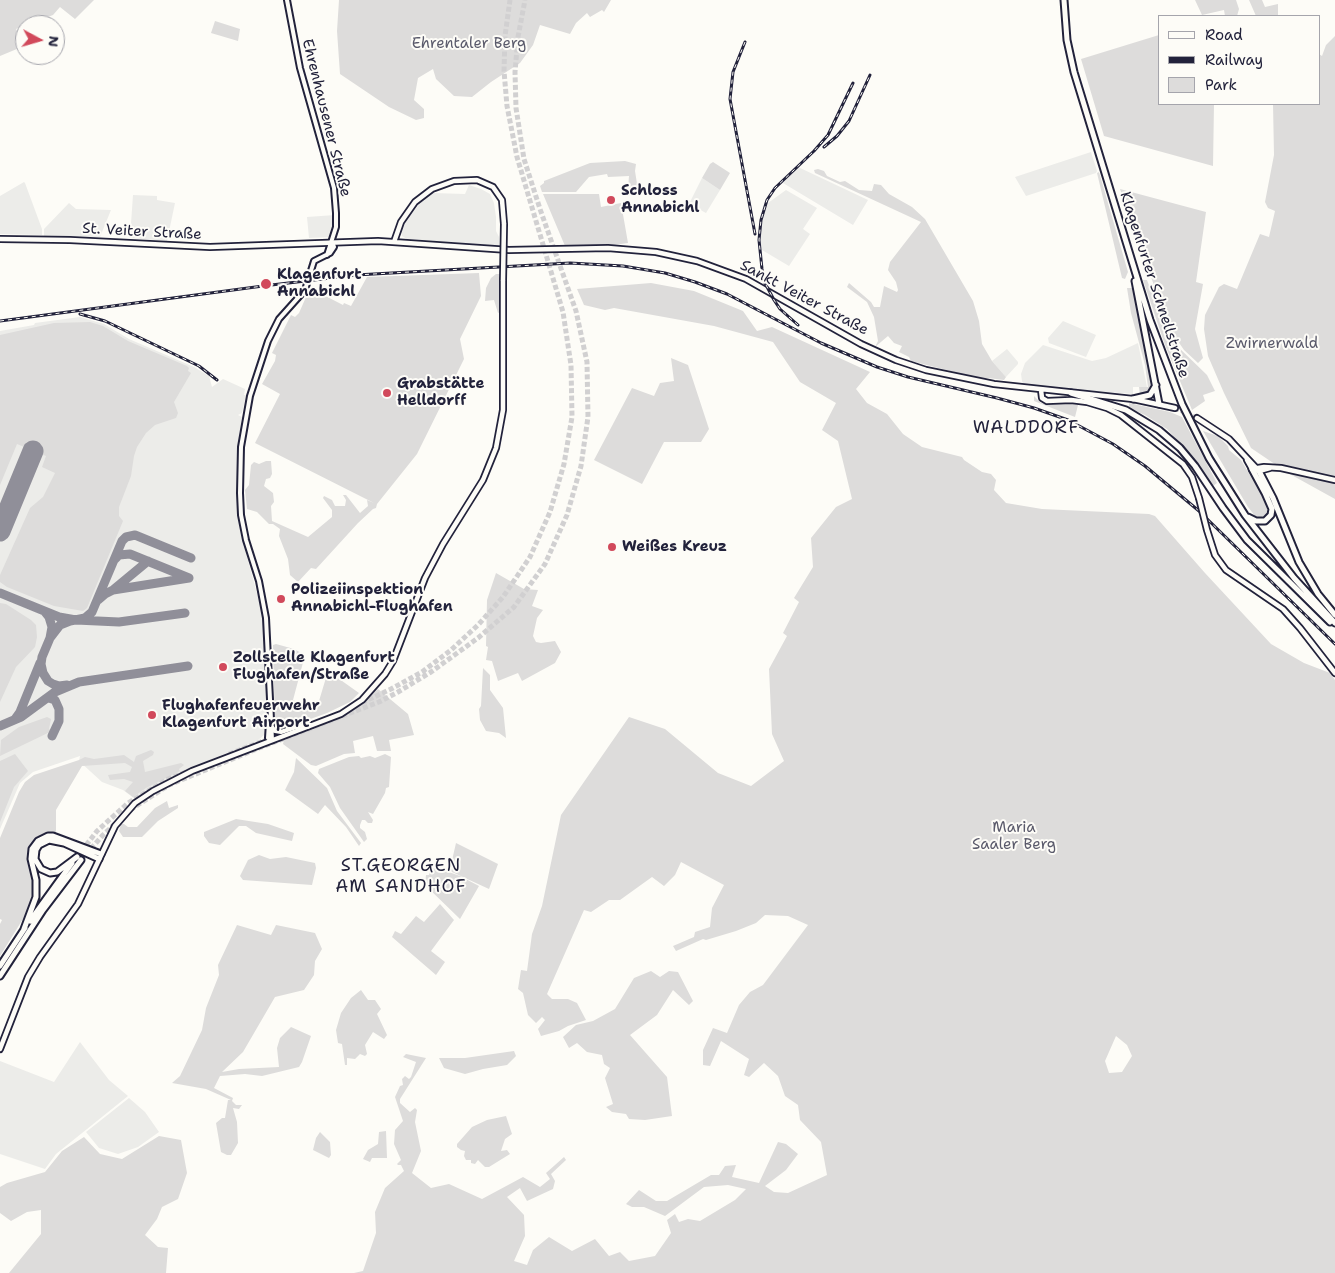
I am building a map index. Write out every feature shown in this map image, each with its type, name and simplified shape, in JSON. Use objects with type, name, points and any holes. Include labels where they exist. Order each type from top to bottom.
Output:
[{"type":"highway","name":"Klagenfurter Schnellstraße","points":[[1064,0],[1067,40],[1074,72],[1161,353],[1182,404],[1209,458],[1245,515],[1294,578],[1335,624]]},
{"type":"highway","points":[[1136,276],[1135,285],[1159,404]]},
{"type":"highway","points":[[1133,399],[1150,395],[1156,385]]},
{"type":"highway","points":[[1071,393],[1126,410],[1143,419],[1180,448],[1256,550],[1330,623],[1335,624]]},
{"type":"highway","points":[[1245,515],[1256,521],[1264,521],[1271,515],[1272,510],[1256,470]]},
{"type":"highway","points":[[1256,470],[1264,481],[1299,562],[1318,594],[1335,615]]},
{"type":"highway","points":[[24,929],[36,896],[37,888],[31,864],[31,853],[38,841],[48,836],[53,836],[65,839],[100,856]]},
{"type":"highway","points":[[79,858],[57,872],[50,873],[41,869],[35,859],[36,850],[39,845],[49,840],[64,843],[100,856]]},
{"type":"highway","points":[[0,976],[2,968],[24,929],[79,858]]},
{"type":"highway","points":[[0,982],[2,968],[79,858]]},
{"type":"main road","points":[[0,1049],[28,977],[78,904],[109,835],[121,818],[135,803],[153,791],[192,771],[341,714],[357,704],[373,690],[393,660],[426,578],[443,544],[483,480],[498,440],[503,410],[504,224],[502,200],[493,187],[477,180],[454,181],[432,189],[415,202],[401,222],[394,242]]},
{"type":"main road","name":"St. Veiter Straße","points":[[0,239],[70,240],[168,247],[283,245]]},
{"type":"main road","name":"Sankt Veiter Straße","points":[[283,245],[358,240],[509,250],[616,248],[667,254],[697,261],[746,279],[861,344],[896,360],[926,370],[957,378],[1041,390],[1133,399],[1175,408]]},
{"type":"main road","points":[[1041,390],[1042,398],[1047,401],[1071,400],[1087,402],[1107,408],[1121,415],[1183,464],[1192,477],[1216,555],[1226,570],[1283,609],[1335,674]]},
{"type":"main road","points":[[1197,418],[1229,439],[1256,470],[1272,468],[1293,470],[1335,480]]},
{"type":"main road","points":[[1264,481],[1272,468]]},
{"type":"street","name":"Ehrenhausener Straße","points":[[270,713],[268,640],[263,599],[241,515],[241,448],[250,396],[268,341],[279,319],[302,294],[314,261],[327,255],[332,242],[336,217],[334,188],[300,68],[287,0]]},
{"type":"street","points":[[270,713],[272,740]]},
{"type":"street","points":[[270,713],[268,738],[272,740]]},
{"type":"street","points":[[271,726],[276,731],[281,732],[299,726],[314,724]]},
{"type":"shaded area","points":[[1091,152],[1096,173],[1026,196],[1015,177]]},
{"type":"shaded area","points":[[798,167],[868,200],[853,225],[783,183]]},
{"type":"shaded area","points":[[702,178],[720,190],[706,213],[689,204]]},
{"type":"shaded area","points":[[24,182],[42,229],[42,235],[0,234],[0,196]]},
{"type":"shaded area","points":[[469,185],[490,194],[494,203],[499,246],[407,239],[402,236],[401,231],[405,221],[423,200],[433,193],[465,194]]},
{"type":"shaded area","points":[[786,190],[817,208],[803,229],[810,234],[789,266],[762,250],[760,240],[762,220],[768,203]]},
{"type":"shaded area","points":[[133,195],[157,196],[157,200],[175,203],[167,241],[130,238]]},
{"type":"shaded area","points":[[69,203],[76,209],[111,210],[100,237],[44,236],[44,229]]},
{"type":"shaded area","points":[[335,215],[333,233],[330,237],[309,238],[307,217]]},
{"type":"shaded area","points":[[80,317],[104,324],[129,339],[194,367],[209,376],[212,387],[223,379],[245,389],[244,395],[246,395],[242,413],[238,415],[242,417],[238,444],[238,512],[241,535],[261,608],[265,633],[266,724],[264,735],[257,741],[195,766],[147,790],[135,799],[123,790],[102,782],[79,761],[80,756],[33,772],[20,783],[0,829],[0,331],[34,325],[35,323]]},
{"type":"shaded area","points":[[1063,321],[1096,335],[1086,357],[1049,343],[1048,338]]},
{"type":"shaded area","points":[[1138,343],[1147,387],[1133,387],[1133,394],[1023,384],[1021,374],[1025,363],[1043,345],[1092,361],[1106,358]]},
{"type":"shaded area","points":[[1007,349],[1018,364],[1006,377],[992,361]]},
{"type":"shaded area","points":[[80,1042],[109,1080],[128,1096],[56,1154],[45,1169],[0,1154],[0,1061],[54,1082]]},
{"type":"shaded area","points":[[129,1098],[145,1112],[159,1132],[138,1147],[118,1154],[99,1148],[86,1132]]},
{"type":"green space","points":[[0,0],[94,0],[75,19],[60,7],[53,15],[15,15],[15,50],[0,56]]},
{"type":"green space","name":"Ehrentaler Berg","points":[[339,0],[611,0],[604,12],[602,10],[590,17],[587,13],[576,23],[570,34],[540,25],[533,45],[520,63],[472,97],[454,96],[436,79],[433,69],[418,78],[414,100],[424,109],[424,118],[416,120],[389,107],[340,74],[337,31]]},
{"type":"green space","points":[[1195,0],[1236,0],[1239,9],[1237,15],[1225,15],[1224,10],[1202,15]]},
{"type":"green space","points":[[1249,0],[1262,0],[1265,7],[1278,4],[1278,15],[1256,15]]},
{"type":"green space","points":[[215,21],[240,29],[238,41],[211,33]]},
{"type":"green space","points":[[1158,35],[1158,105],[1214,105],[1213,166],[1104,136],[1081,59]]},
{"type":"green space","name":"Zwirnerwald","points":[[1335,36],[1335,499],[1288,473],[1251,448],[1208,356],[1204,329],[1205,315],[1219,287],[1224,284],[1237,289],[1260,234],[1269,237],[1275,211],[1268,208],[1265,202],[1274,155],[1273,105],[1320,105],[1320,55],[1322,56],[1326,45]]},
{"type":"green space","points":[[625,161],[636,164],[635,171],[638,190],[634,196],[628,189],[629,176],[608,177],[607,174],[589,177],[576,192],[542,192],[540,186],[544,181],[590,163]]},
{"type":"green space","points":[[713,162],[730,173],[720,190],[702,178]]},
{"type":"green space","points":[[814,170],[824,171],[827,176],[840,182],[845,181],[859,190],[872,191],[874,184],[881,185],[889,194],[912,207],[925,219],[973,301],[979,321],[982,344],[992,361],[1006,377],[1004,380],[982,379],[911,361],[909,357],[899,352],[902,346],[894,343],[888,336],[875,347],[878,341],[874,317],[867,302],[847,287],[849,283],[871,302],[874,307],[880,307],[884,286],[897,292],[898,290],[896,282],[888,270],[890,262],[921,222],[815,173]]},
{"type":"green space","points":[[1099,172],[1128,272],[1125,279],[1122,278],[1097,173]]},
{"type":"green space","points":[[1120,189],[1206,212],[1196,282],[1203,284],[1195,329],[1203,358],[1198,363],[1184,350],[1169,328]]},
{"type":"green space","points":[[543,194],[599,194],[601,207],[621,203],[628,243],[565,246]]},
{"type":"green space","points":[[479,273],[481,296],[460,339],[464,359],[417,454],[377,504],[376,508],[358,523],[316,569],[311,568],[298,582],[290,575],[288,559],[279,536],[280,529],[273,524],[269,524],[257,512],[247,509],[245,490],[249,485],[251,465],[254,462],[259,464],[271,461],[272,474],[270,478],[266,479],[264,486],[273,493],[274,502],[271,506],[272,521],[308,537],[332,517],[332,510],[323,498],[324,496],[332,500],[335,506],[345,506],[346,500],[343,495],[346,495],[360,513],[368,506],[367,500],[374,503],[255,443],[280,394],[262,384],[275,361],[276,355],[272,353],[291,315],[295,317],[299,313],[310,288],[343,305],[344,303],[351,306],[367,277]]},
{"type":"green space","points":[[496,274],[500,274],[500,312],[498,313],[494,300],[485,301],[486,288],[491,278]]},
{"type":"green space","points":[[1143,280],[1147,280],[1165,329],[1173,342],[1207,375],[1215,391],[1203,395],[1205,401],[1192,410],[1165,345]]},
{"type":"green space","name":"Maria Saaler Berg","points":[[651,283],[694,291],[743,311],[757,331],[772,327],[870,372],[856,389],[867,403],[887,414],[903,434],[922,447],[962,457],[982,472],[991,474],[996,480],[994,490],[1006,503],[1042,509],[1149,514],[1155,516],[1271,644],[1304,663],[1330,673],[1335,680],[1335,1273],[354,1273],[363,1271],[376,1233],[375,1212],[385,1188],[404,1171],[401,1165],[397,1164],[401,1160],[394,1144],[395,1130],[403,1121],[395,1097],[400,1086],[403,1085],[402,1079],[405,1076],[409,1079],[411,1077],[416,1062],[403,1057],[406,1054],[426,1058],[400,1099],[400,1103],[410,1112],[415,1108],[417,1110],[415,1122],[421,1151],[412,1173],[431,1188],[449,1184],[482,1199],[523,1177],[540,1187],[550,1179],[546,1173],[564,1157],[566,1160],[551,1174],[555,1181],[553,1189],[527,1201],[520,1188],[507,1197],[524,1215],[525,1236],[514,1261],[527,1265],[533,1250],[549,1237],[572,1251],[595,1239],[609,1256],[620,1252],[629,1261],[655,1256],[671,1233],[667,1220],[675,1214],[679,1222],[688,1219],[700,1221],[735,1200],[746,1189],[728,1185],[704,1187],[665,1216],[644,1207],[632,1207],[626,1204],[639,1190],[656,1201],[667,1201],[711,1175],[719,1175],[725,1166],[736,1165],[732,1177],[759,1183],[778,1142],[786,1144],[798,1154],[786,1170],[765,1186],[774,1192],[788,1193],[827,1175],[821,1142],[800,1120],[798,1105],[785,1096],[778,1076],[764,1063],[749,1077],[744,1075],[749,1059],[721,1041],[710,1066],[703,1065],[703,1050],[713,1028],[727,1033],[739,1005],[750,992],[763,985],[808,925],[788,916],[765,915],[756,923],[736,931],[706,940],[703,939],[676,951],[673,946],[694,937],[695,932],[710,927],[712,908],[724,885],[681,862],[675,875],[664,886],[652,877],[620,900],[609,900],[591,912],[584,910],[547,994],[552,999],[568,999],[577,1003],[586,1020],[541,1036],[538,1029],[545,1020],[542,1017],[536,1023],[528,1015],[523,993],[518,989],[521,970],[527,971],[532,934],[542,906],[561,815],[629,717],[665,729],[718,773],[751,786],[784,761],[772,734],[769,669],[787,636],[783,633],[799,602],[794,598],[813,567],[811,538],[836,507],[852,499],[838,441],[822,430],[836,403],[800,382],[773,342],[714,326],[614,308],[605,310],[584,305],[577,289]],"holes":[[[1116,1036],[1127,1045],[1132,1056],[1122,1072],[1109,1073],[1105,1061]]]},
{"type":"green space","points":[[1127,288],[1132,288],[1142,325],[1152,381],[1152,388],[1140,395],[1139,387],[1148,387],[1145,365],[1131,313]]},
{"type":"green space","points":[[90,322],[103,326],[128,341],[187,366],[189,368],[188,371],[191,373],[174,402],[178,413],[176,418],[155,425],[146,433],[137,447],[131,476],[119,507],[119,516],[123,521],[87,608],[83,611],[54,606],[7,587],[0,582],[0,575],[30,508],[43,497],[55,473],[42,467],[46,456],[17,444],[0,485],[0,335],[54,323]]},
{"type":"green space","points":[[671,358],[688,365],[709,429],[701,442],[664,442],[642,484],[594,460],[632,388],[654,396],[660,383],[674,381]]},
{"type":"green space","points":[[1034,396],[1041,403],[1047,405],[1068,403],[1078,405],[1075,417],[1034,401]]},
{"type":"green space","points":[[1129,403],[1170,412],[1182,417],[1217,483],[1213,486],[1198,463],[1167,429],[1145,415],[1129,408]]},
{"type":"green space","points":[[1203,431],[1218,436],[1228,446],[1229,450],[1241,460],[1267,504],[1267,514],[1260,518],[1255,516],[1248,507]]},
{"type":"green space","points":[[496,573],[524,589],[538,590],[532,606],[543,610],[537,618],[533,636],[536,642],[555,641],[561,652],[555,663],[522,681],[518,673],[498,681],[492,661],[486,660],[488,647],[486,646],[487,600]]},
{"type":"green space","points":[[0,603],[6,604],[31,620],[36,625],[37,637],[35,647],[16,667],[0,702]]},
{"type":"green space","points":[[276,644],[294,649],[305,655],[293,700],[316,711],[328,671],[359,693],[350,702],[327,713],[280,730],[275,727],[273,645]]},
{"type":"green space","points":[[483,668],[490,675],[490,690],[503,708],[506,738],[499,733],[486,731],[480,720],[479,709],[481,706]]},
{"type":"green space","points":[[378,689],[408,714],[414,735],[389,740],[391,751],[377,751],[373,736],[353,741],[355,753],[344,754],[316,766],[311,765],[283,744],[284,740],[349,712]]},
{"type":"green space","points":[[47,717],[51,719],[49,729],[52,731],[0,756],[1,740],[19,727]]},
{"type":"green space","points":[[151,750],[154,752],[153,755],[143,761],[145,772],[181,763],[184,765],[179,769],[180,771],[146,788],[133,797],[125,791],[133,782],[124,779],[110,780],[108,775],[130,772],[132,767],[125,763],[82,766],[56,810],[56,835],[42,836],[31,846],[28,859],[33,880],[34,897],[31,906],[0,956],[0,924],[2,920],[0,919],[0,838],[25,782],[34,775],[85,757],[94,759],[124,755],[134,762],[136,756]]},
{"type":"green space","points":[[15,754],[28,771],[14,787],[0,822],[0,761]]},
{"type":"green space","points":[[385,754],[391,757],[389,787],[386,788],[373,814],[368,812],[373,820],[372,823],[362,820],[360,828],[365,832],[367,839],[364,842],[340,808],[330,787],[318,773],[319,769],[349,757],[359,756],[361,758],[370,756],[375,758]]},
{"type":"green space","points":[[296,758],[327,788],[337,811],[361,843],[359,846],[346,827],[325,805],[318,814],[285,790],[294,772]]},
{"type":"green space","points":[[167,801],[169,808],[178,805],[178,808],[158,821],[142,837],[123,837],[119,831],[121,824],[128,827],[137,827],[155,808]]},
{"type":"green space","points":[[236,819],[268,824],[294,833],[292,841],[256,833],[246,826],[239,826],[220,845],[209,843],[204,836],[204,832]]},
{"type":"green space","points":[[456,843],[498,864],[489,889],[452,872],[450,869]]},
{"type":"green space","points":[[259,855],[270,859],[286,857],[315,863],[316,868],[312,885],[243,880],[240,876],[248,860]]},
{"type":"green space","points":[[430,868],[440,869],[460,876],[479,886],[460,919],[425,885],[426,875],[429,875]]},
{"type":"green space","points":[[440,904],[454,920],[431,951],[445,962],[436,975],[392,937],[395,931],[401,934],[416,916],[424,922]]},
{"type":"green space","points":[[237,925],[271,935],[276,925],[315,933],[322,949],[315,961],[314,975],[304,990],[275,997],[243,1052],[222,1072],[239,1069],[279,1067],[277,1048],[280,1038],[291,1027],[311,1036],[299,1067],[262,1076],[245,1074],[220,1076],[214,1088],[233,1098],[232,1101],[236,1105],[242,1105],[239,1109],[233,1108],[237,1122],[238,1143],[231,1155],[227,1155],[221,1152],[216,1123],[225,1118],[228,1100],[231,1100],[206,1089],[172,1083],[180,1076],[202,1030],[206,1008],[219,975],[218,965]]},
{"type":"green space","points":[[651,971],[660,977],[669,971],[678,972],[693,1001],[689,1005],[673,990],[657,1015],[630,1035],[667,1077],[672,1116],[645,1120],[629,1119],[626,1114],[612,1112],[606,1107],[613,1104],[605,1078],[610,1068],[604,1064],[602,1055],[587,1052],[577,1043],[569,1048],[563,1037],[576,1025],[593,1021],[615,1009],[634,978]]},
{"type":"green space","points":[[361,990],[368,1000],[375,1000],[381,1009],[377,1014],[387,1035],[384,1039],[373,1032],[365,1045],[367,1054],[365,1056],[360,1054],[355,1059],[347,1058],[347,1065],[345,1065],[342,1044],[338,1043],[336,1030],[341,1013],[351,998]]},
{"type":"green space","points":[[514,1051],[516,1056],[507,1065],[465,1074],[444,1068],[439,1058],[465,1058]]},
{"type":"green space","points":[[506,1116],[512,1134],[505,1139],[501,1151],[507,1150],[510,1154],[489,1167],[485,1167],[478,1160],[475,1164],[471,1163],[471,1160],[466,1160],[464,1156],[465,1151],[457,1147],[457,1144],[472,1127],[487,1120]]},
{"type":"green space","points":[[386,1131],[387,1158],[372,1158],[370,1162],[363,1159],[368,1150],[378,1144],[379,1132]]},
{"type":"green space","points":[[320,1132],[330,1142],[331,1155],[329,1158],[313,1150],[316,1138]]},
{"type":"green space","points":[[159,1136],[181,1140],[187,1173],[178,1199],[162,1207],[157,1219],[145,1235],[158,1247],[168,1248],[166,1273],[9,1273],[41,1234],[41,1210],[27,1212],[11,1221],[0,1213],[0,1187],[7,1183],[45,1172],[62,1151],[84,1137],[100,1154],[122,1159]]},
{"type":"taxiway","points":[[50,638],[60,625],[85,618],[92,612],[122,541],[126,537],[135,535],[191,558]]},
{"type":"taxiway","points":[[114,560],[119,555],[130,554],[189,578]]},
{"type":"taxiway","points":[[113,590],[148,561]]},
{"type":"taxiway","points":[[98,600],[113,590],[189,578]]},
{"type":"taxiway","points":[[0,593],[59,617],[76,620],[119,622],[185,613]]},
{"type":"taxiway","points":[[45,612],[49,617],[52,627],[50,638],[42,657],[43,673],[48,681],[53,684],[59,686],[67,685]]},
{"type":"taxiway","points":[[15,719],[20,712],[40,663]]},
{"type":"taxiway","points":[[0,726],[21,717],[55,692],[79,682],[188,666]]},
{"type":"taxiway","points":[[45,699],[55,700],[59,709],[59,721],[52,736]]},
{"type":"runway","points":[[0,531],[33,451]]},
{"type":"tunnel","points":[[355,706],[422,672],[451,650],[478,625],[503,597],[530,557],[550,512],[564,464],[572,417],[571,365],[563,312],[517,157],[507,106],[504,71],[505,36],[510,0]]},
{"type":"tunnel","points":[[130,810],[169,785],[379,702],[398,692],[431,672],[478,638],[514,607],[545,564],[567,515],[581,466],[588,417],[587,362],[576,311],[524,159],[516,108],[515,72],[518,37],[525,0]]},
{"type":"tunnel","points":[[1175,408],[1197,418]]},
{"type":"tunnel","points":[[229,754],[298,728]]},
{"type":"tunnel","points":[[77,857],[97,831],[128,803],[168,779],[189,771]]},
{"type":"tunnel","points":[[81,860],[117,822]]},
{"type":"railway","points":[[745,42],[733,72],[730,99],[755,234]]},
{"type":"railway","points":[[824,147],[837,136],[849,121],[870,75]]},
{"type":"railway","points":[[798,325],[780,309],[765,283],[759,240],[761,220],[767,200],[775,188],[828,135],[853,83]]},
{"type":"railway","points":[[0,321],[356,275],[570,263],[623,266],[665,273],[727,294],[821,343],[877,367],[908,377],[1034,408],[1068,420],[1113,444],[1145,466],[1199,511],[1335,644]]},
{"type":"railway","points":[[80,314],[105,321],[199,366],[217,380]]},
{"type":"place","name":"Schloss Annabichl","points":[[611,200]]},
{"type":"place","name":"Klagenfurt Annabichl","points":[[266,284]]},
{"type":"place","name":"Grabstätte Helldorff","points":[[387,393]]},
{"type":"place","name":"Weißes Kreuz","points":[[612,547]]},
{"type":"place","name":"Polizeiinspektion Annabichl-Flughafen","points":[[281,599]]},
{"type":"place","name":"Zollstelle Klagenfurt Flughafen/Straße","points":[[223,667]]},
{"type":"place","name":"Flughafenfeuerwehr Klagenfurt Airport","points":[[152,715]]},
{"type":"district","name":"WALDDORF","points":[[1026,428]]},
{"type":"district","name":"ST.GEORGEN AM SANDHOF","points":[[401,876]]}]
